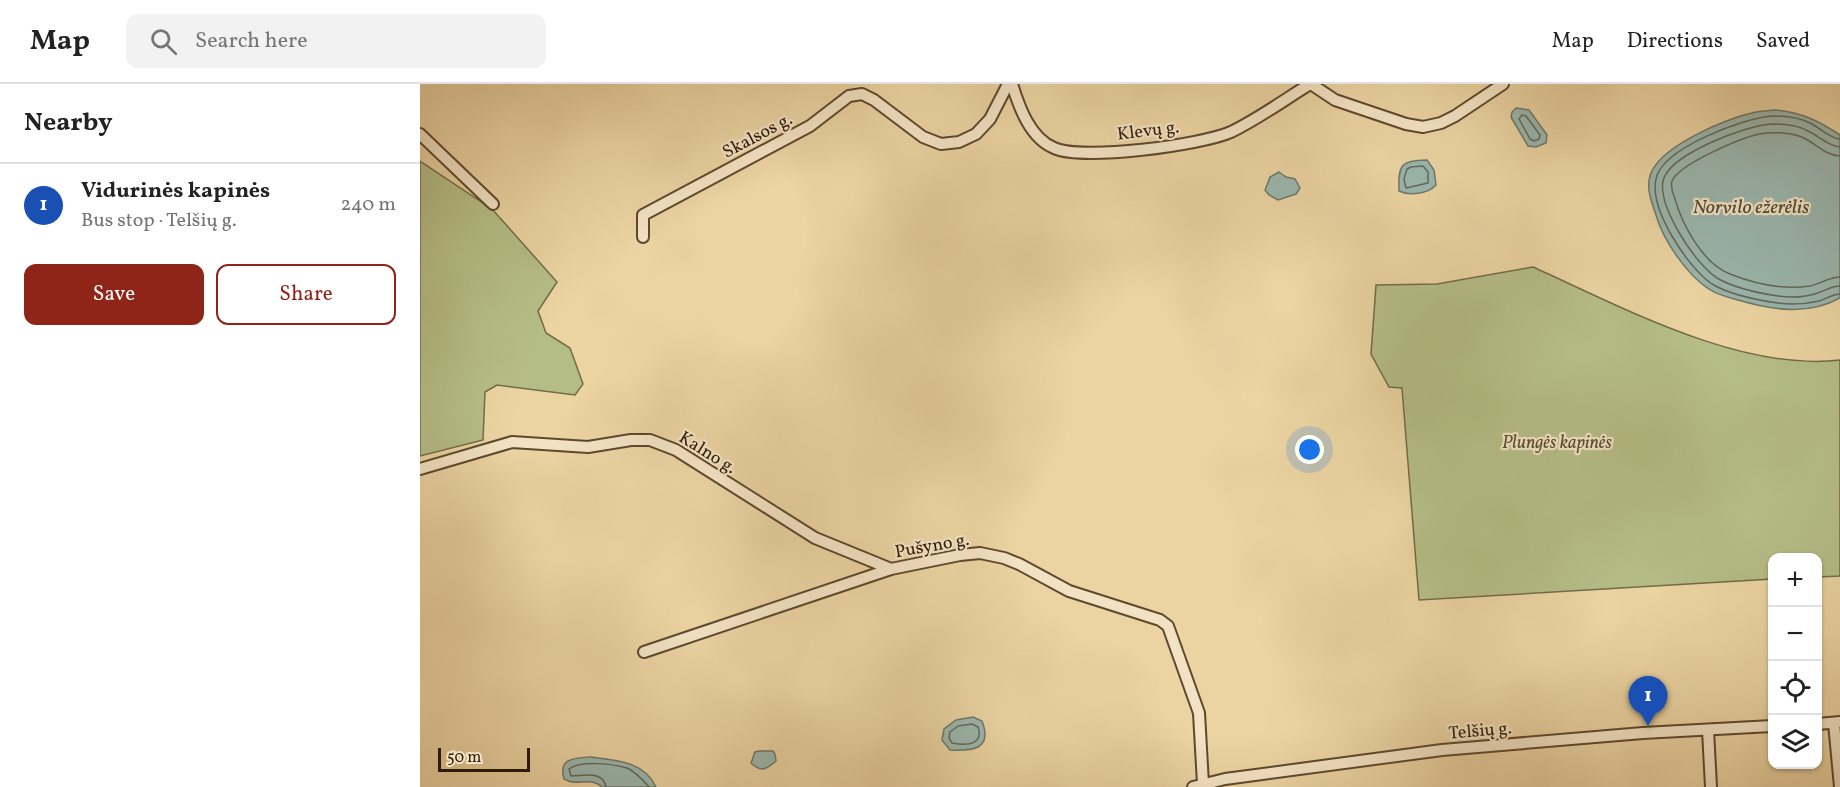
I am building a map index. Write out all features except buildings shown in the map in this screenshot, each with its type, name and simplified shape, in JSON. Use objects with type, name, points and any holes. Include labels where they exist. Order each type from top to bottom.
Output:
[{"type":"street","name":"Skalsos g.","points":[[643,237],[643,215],[801,130],[849,96],[862,94],[923,137],[941,144],[959,142],[976,134],[990,119],[1008,84]]},
{"type":"street","name":"Klevų g.","points":[[1012,84],[1025,117],[1042,141],[1055,149],[1080,153],[1152,150],[1229,133],[1311,84]]},
{"type":"street","points":[[1311,84],[1335,100],[1406,124],[1423,126],[1441,123],[1455,116],[1503,84]]},
{"type":"street","points":[[420,134],[493,204]]},
{"type":"street","name":"Kalno g.","points":[[420,469],[512,442],[588,447],[631,440],[650,440],[676,450],[815,538],[891,569]]},
{"type":"street","name":"Pušyno g.","points":[[644,652],[891,569],[960,555],[989,554],[1019,564],[1069,591],[1160,620],[1168,626],[1199,713],[1198,786]]},
{"type":"street","points":[[1822,724],[1837,722],[1840,787]]},
{"type":"street","name":"Telšių g.","points":[[1198,786],[1225,779],[1442,750],[1768,726]]},
{"type":"street","points":[[1708,730],[1711,787]]},
{"type":"green space","points":[[420,161],[492,209],[557,282],[538,311],[546,333],[570,348],[583,384],[575,395],[497,385],[485,392],[483,440],[420,456]]},
{"type":"green space","name":"Plungės kapinės","points":[[1533,267],[1643,317],[1723,346],[1763,356],[1802,361],[1840,360],[1840,576],[1822,577],[1822,553],[1768,553],[1768,579],[1419,600],[1402,388],[1389,387],[1371,354],[1376,285],[1437,284]]},
{"type":"water","points":[[1516,108],[1529,110],[1547,135],[1546,143],[1536,147],[1528,146],[1511,117]]},
{"type":"water","name":"Norvilo ežerėlis","points":[[1775,110],[1809,118],[1840,135],[1840,298],[1828,304],[1803,309],[1777,309],[1723,296],[1709,289],[1692,275],[1670,246],[1659,225],[1650,196],[1649,181],[1656,165],[1679,145],[1726,121],[1755,112]]},
{"type":"water","points":[[1427,160],[1434,170],[1436,185],[1418,193],[1399,191],[1399,175],[1403,166],[1412,161]]},
{"type":"water","points":[[1279,172],[1295,179],[1300,188],[1296,194],[1278,200],[1265,190],[1270,177]]},
{"type":"water","points":[[973,717],[982,721],[985,731],[983,743],[973,749],[950,750],[942,740],[944,729],[956,720]]},
{"type":"water","points":[[773,751],[776,761],[764,769],[758,768],[751,763],[755,752]]},
{"type":"water","points":[[590,757],[628,763],[651,778],[656,787],[602,787],[593,782],[573,782],[564,779],[565,763],[573,759]]},
{"type":"place","name":"Vidurinės kapinės","points":[[1648,726]]}]
